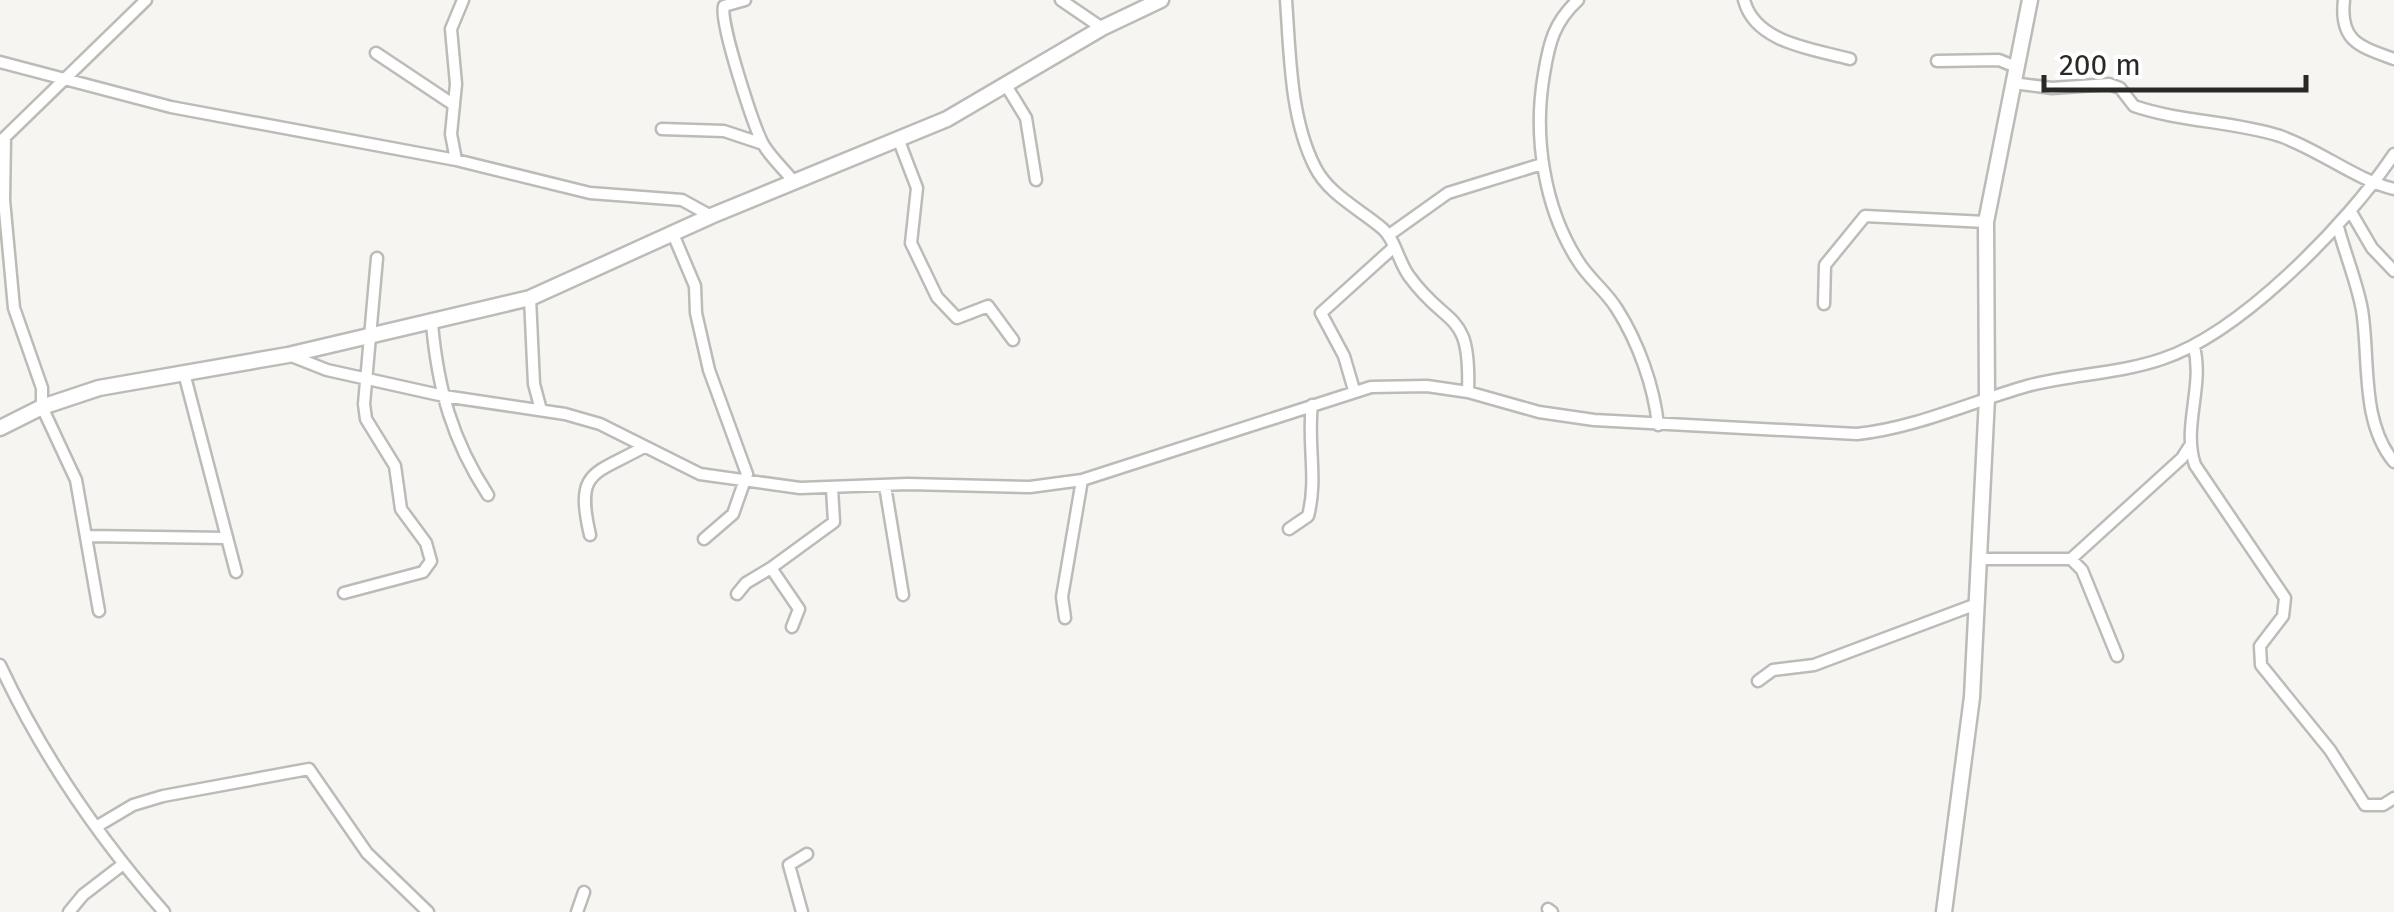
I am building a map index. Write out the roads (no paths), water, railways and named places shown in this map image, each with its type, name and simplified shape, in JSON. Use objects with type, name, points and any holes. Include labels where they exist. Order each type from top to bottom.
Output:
[{"type":"street","points":[[100,611],[76,480],[42,407],[42,388],[14,308],[3,140],[146,0]]},
{"type":"street","points":[[745,0],[724,6],[722,21],[763,144],[794,182]]},
{"type":"street","points":[[1061,0],[1102,28]]},
{"type":"street","points":[[0,428],[42,407],[98,388],[288,355],[530,298],[711,216],[898,141],[1008,88],[1102,28],[1161,0]]},
{"type":"street","points":[[1286,0],[1291,69],[1314,164],[1324,183],[1389,235],[1408,275],[1462,329],[1468,392]]},
{"type":"street","points":[[1578,0],[1552,32],[1540,103],[1542,164],[1578,262],[1606,294],[1628,330],[1653,389],[1658,424]]},
{"type":"street","points":[[1744,0],[1748,14],[1764,31],[1850,59]]},
{"type":"street","points":[[1944,912],[1968,737],[1979,559],[1987,398],[1986,222],[2030,0]]},
{"type":"street","points":[[2344,0],[2342,19],[2350,39],[2368,52],[2394,59]]},
{"type":"street","points":[[456,160],[451,134],[451,29],[458,1]]},
{"type":"street","points":[[376,54],[454,104]]},
{"type":"street","points":[[1938,61],[1999,60],[2014,75],[2052,88],[2109,84],[2120,88],[2134,106],[2278,136],[2310,148],[2375,184],[2394,189]]},
{"type":"street","points":[[0,62],[170,107],[456,160],[590,193],[682,200],[711,216]]},
{"type":"street","points":[[1008,88],[1026,118],[1036,180]]},
{"type":"street","points":[[662,129],[724,131],[763,144]]},
{"type":"street","points":[[898,141],[917,188],[911,243],[937,297],[957,318],[988,306],[1013,340]]},
{"type":"street","points":[[288,355],[367,380],[600,424],[700,474],[743,482],[832,488],[1030,487],[1082,480],[1354,390],[1427,386],[1468,392],[1564,417],[1857,434],[1890,430],[2040,382],[2143,364],[2194,347],[2252,306],[2338,227],[2375,184],[2394,154]]},
{"type":"street","points":[[1389,235],[1448,193],[1542,164]]},
{"type":"street","points":[[2351,212],[2372,248],[2394,271]]},
{"type":"street","points":[[1824,304],[1825,265],[1865,216],[1986,222]]},
{"type":"street","points":[[2338,227],[2362,310],[2372,412],[2383,447],[2394,462]]},
{"type":"street","points":[[672,234],[695,286],[696,312],[709,370],[745,468],[733,514],[704,538]]},
{"type":"street","points":[[1354,390],[1344,356],[1321,312],[1394,247]]},
{"type":"street","points":[[344,593],[424,572],[432,560],[426,543],[401,509],[395,466],[366,419],[377,258]]},
{"type":"street","points":[[530,298],[534,384],[541,410]]},
{"type":"street","points":[[432,324],[437,380],[452,432],[488,495]]},
{"type":"street","points":[[2194,347],[2200,379],[2191,442],[2195,465],[2286,598],[2283,616],[2260,646],[2261,665],[2344,768],[2365,804],[2383,805],[2394,798]]},
{"type":"street","points":[[184,373],[236,572]]},
{"type":"street","points":[[1289,529],[1308,516],[1315,489],[1308,438],[1312,405]]},
{"type":"street","points":[[1979,559],[2071,559],[2182,458],[2191,442]]},
{"type":"street","points":[[590,535],[583,506],[585,482],[644,447]]},
{"type":"street","points":[[1065,618],[1062,596],[1082,480]]},
{"type":"street","points":[[885,486],[903,595]]},
{"type":"street","points":[[737,594],[746,582],[772,568],[834,522],[832,488]]},
{"type":"street","points":[[88,536],[226,538]]},
{"type":"street","points":[[2071,559],[2082,570],[2117,656]]},
{"type":"street","points":[[772,568],[799,609],[792,627]]},
{"type":"street","points":[[1758,681],[1773,670],[1814,666],[1974,604]]},
{"type":"street","points":[[0,664],[4,682],[52,764],[122,865],[164,912]]},
{"type":"street","points":[[96,827],[133,806],[163,796],[310,769],[367,853],[428,912]]},
{"type":"street","points":[[802,912],[788,865],[808,854]]},
{"type":"street","points":[[69,912],[83,895],[122,865]]},
{"type":"street","points":[[578,912],[584,892]]}]
